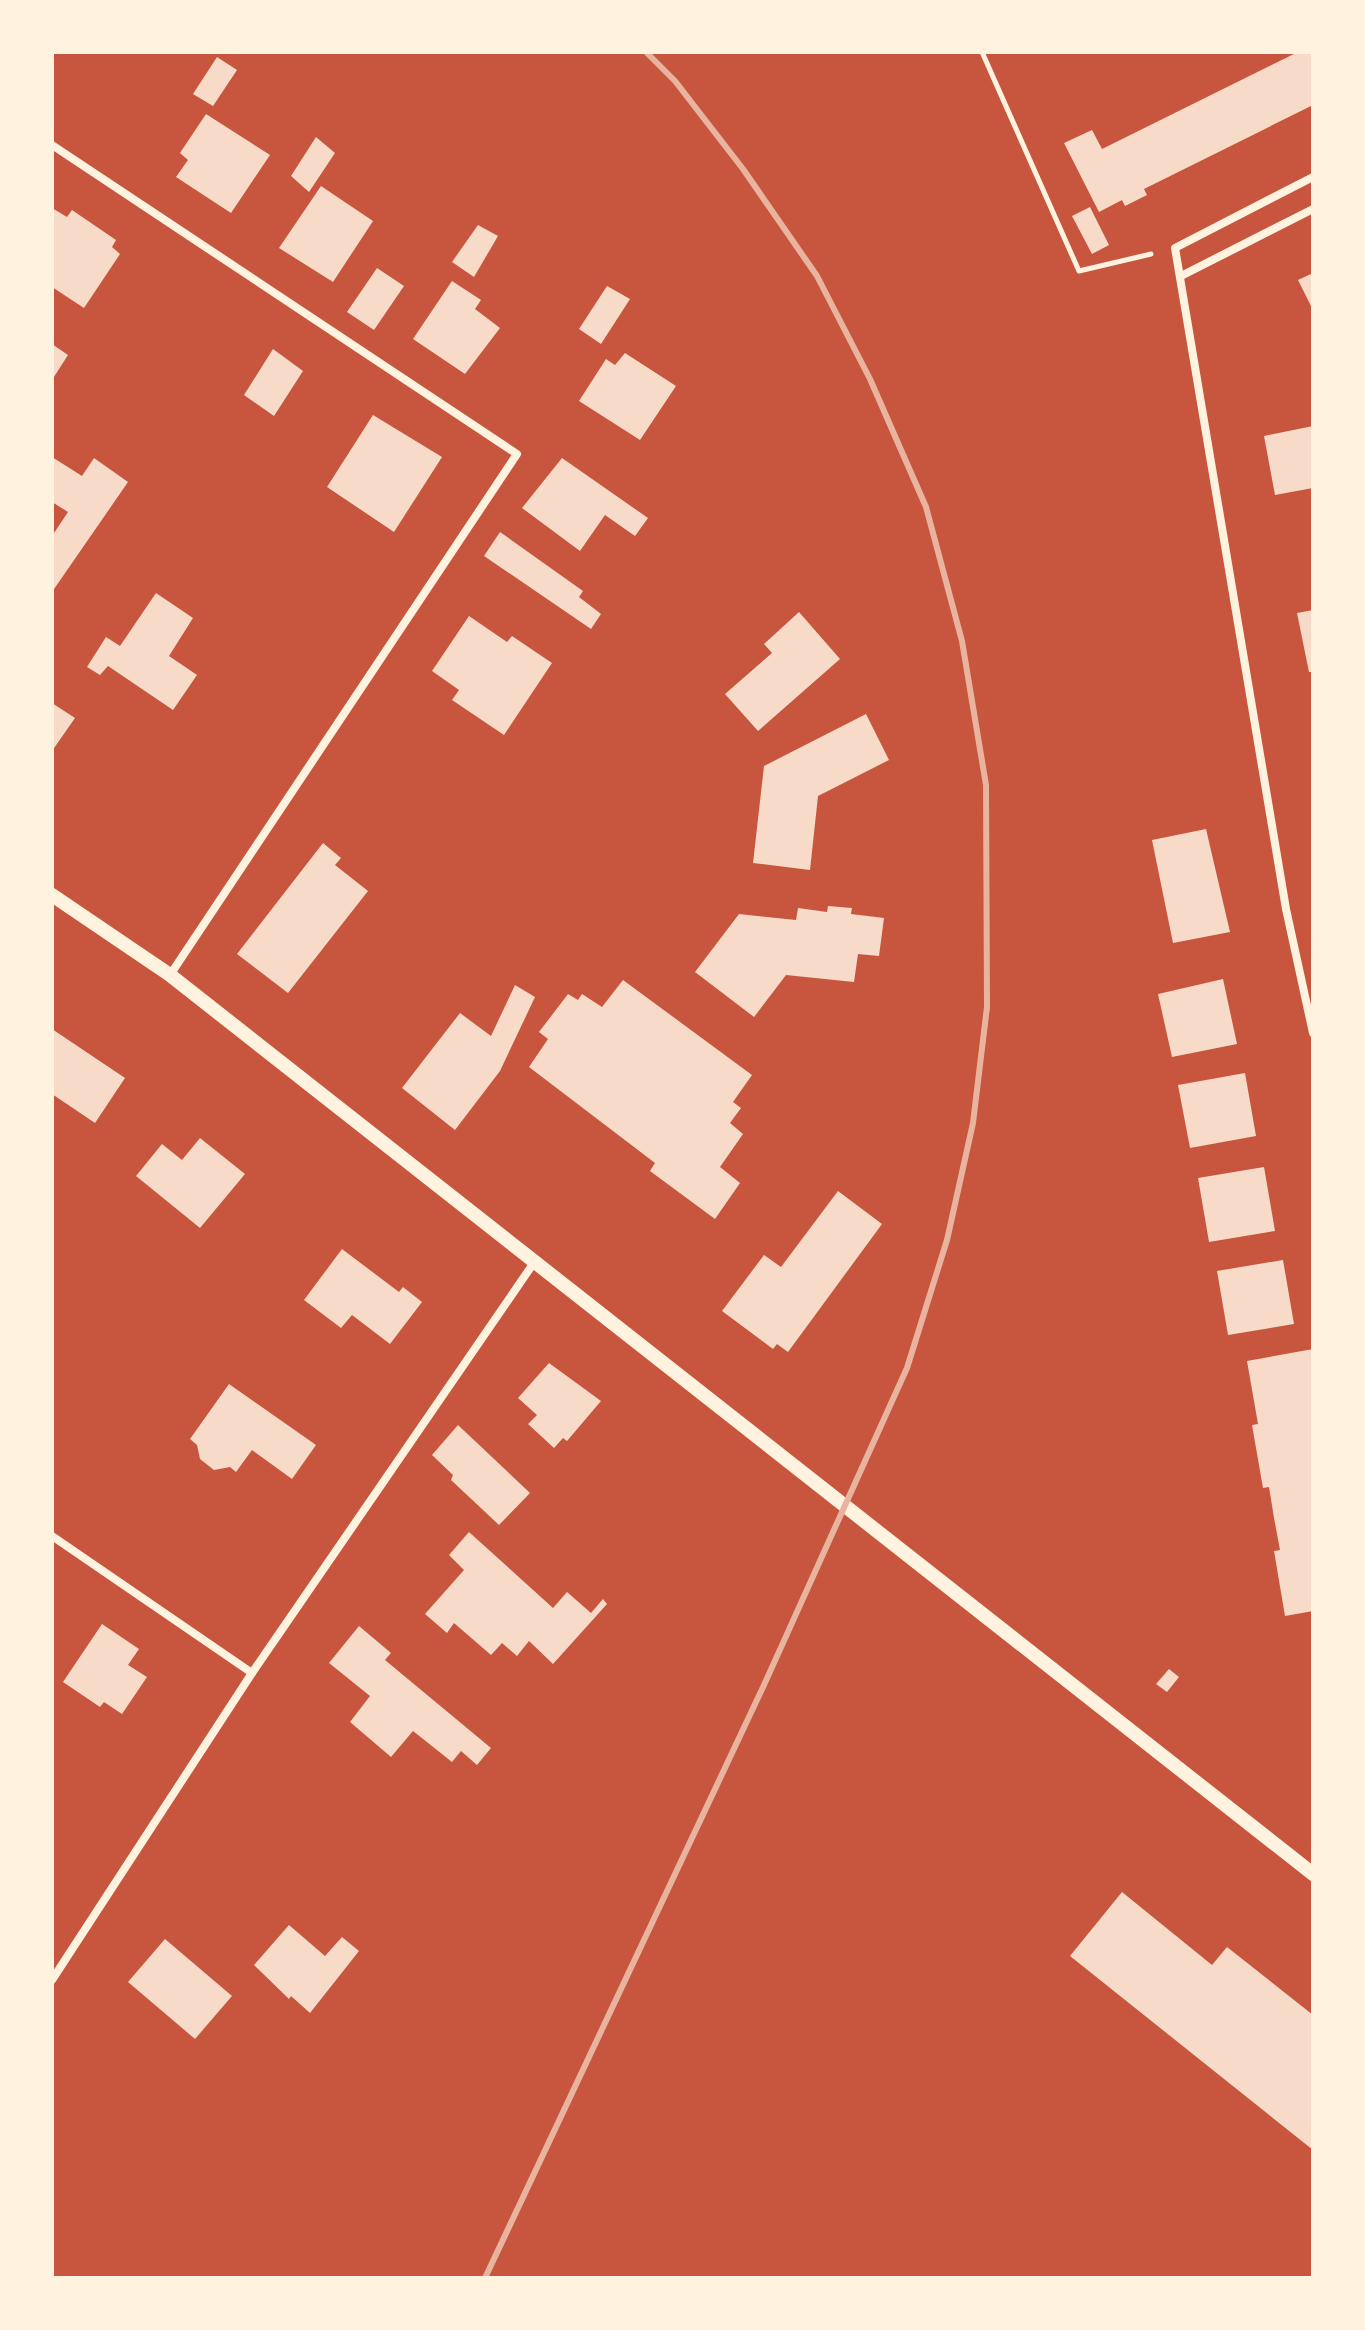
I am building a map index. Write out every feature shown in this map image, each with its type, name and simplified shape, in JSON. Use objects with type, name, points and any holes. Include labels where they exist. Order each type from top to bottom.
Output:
[{"type":"street","points":[[52,145],[517,454],[170,975]]},
{"type":"street","points":[[1313,177],[1175,248],[1286,909],[1313,1033]]},
{"type":"street","points":[[1181,276],[1313,209]]},
{"type":"street","points":[[52,895],[170,975],[533,1264],[1313,1874]]},
{"type":"street","points":[[52,1980],[252,1673],[533,1264]]},
{"type":"street","points":[[52,1536],[252,1673]]},
{"type":"path","points":[[982,52],[1079,271],[1175,248]]},
{"type":"building","points":[[1298,52],[1313,52],[1313,105],[1144,189],[1147,195],[1125,206],[1122,200],[1099,212],[1064,143],[1092,130],[1102,149]]},
{"type":"building","points":[[217,57],[237,70],[213,106],[193,94]]},
{"type":"building","points":[[206,114],[270,155],[231,213],[176,177],[188,160],[180,153]]},
{"type":"building","points":[[316,137],[335,153],[309,192],[291,176]]},
{"type":"building","points":[[321,186],[373,221],[333,282],[279,248]]},
{"type":"building","points":[[1090,207],[1109,245],[1092,254],[1072,216]]},
{"type":"building","points":[[52,208],[67,217],[72,210],[116,240],[112,247],[120,254],[84,308],[52,287]]},
{"type":"building","points":[[478,225],[498,236],[474,277],[452,262]]},
{"type":"building","points":[[377,268],[404,286],[374,330],[347,312]]},
{"type":"building","points":[[1313,273],[1313,310],[1298,280]]},
{"type":"building","points":[[452,281],[481,300],[475,309],[500,328],[465,374],[413,339]]},
{"type":"building","points":[[607,286],[630,299],[601,344],[579,329]]},
{"type":"building","points":[[52,344],[68,355],[52,380]]},
{"type":"building","points":[[273,349],[303,371],[274,416],[244,395]]},
{"type":"building","points":[[625,353],[676,386],[640,440],[579,401],[606,359],[615,365]]},
{"type":"building","points":[[373,415],[442,457],[394,532],[327,487]]},
{"type":"building","points":[[1313,426],[1313,488],[1275,495],[1264,436]]},
{"type":"building","points":[[52,457],[82,476],[94,458],[128,482],[52,592],[52,536],[68,512],[52,502]]},
{"type":"building","points":[[562,458],[648,518],[635,536],[605,515],[580,551],[522,508]]},
{"type":"building","points":[[500,532],[583,591],[579,597],[601,614],[591,629],[484,556]]},
{"type":"building","points":[[156,593],[193,618],[169,656],[197,675],[173,710],[108,666],[100,675],[87,667],[106,637],[120,646]]},
{"type":"building","points":[[1313,610],[1313,672],[1309,672],[1297,613]]},
{"type":"building","points":[[799,612],[840,659],[758,731],[725,694],[772,653],[764,644]]},
{"type":"building","points":[[469,616],[507,642],[512,636],[552,663],[504,735],[452,700],[459,690],[432,671]]},
{"type":"building","points":[[52,703],[75,718],[52,751]]},
{"type":"building","points":[[866,714],[889,760],[818,796],[810,870],[753,863],[764,766]]},
{"type":"building","points":[[1206,829],[1230,932],[1173,943],[1152,840]]},
{"type":"building","points":[[323,843],[341,858],[335,865],[368,891],[288,993],[237,954]]},
{"type":"building","points":[[828,906],[852,908],[851,914],[884,918],[879,956],[858,954],[854,982],[786,975],[754,1017],[695,972],[739,914],[796,920],[798,908],[827,912]]},
{"type":"building","points":[[1223,979],[1237,1044],[1172,1057],[1158,994]]},
{"type":"building","points":[[623,980],[752,1075],[733,1102],[741,1108],[730,1123],[743,1134],[720,1167],[740,1183],[715,1219],[650,1171],[655,1163],[529,1067],[548,1039],[539,1032],[568,994],[578,1000],[582,994],[602,1007]]},
{"type":"building","points":[[515,985],[535,997],[500,1071],[455,1130],[402,1088],[460,1013],[491,1036]]},
{"type":"building","points":[[52,1029],[125,1078],[95,1123],[52,1094]]},
{"type":"building","points":[[1245,1073],[1256,1136],[1190,1148],[1178,1085]]},
{"type":"building","points":[[200,1138],[245,1174],[200,1228],[136,1176],[162,1144],[182,1160]]},
{"type":"building","points":[[1264,1167],[1275,1231],[1209,1242],[1198,1178]]},
{"type":"building","points":[[838,1191],[882,1224],[788,1352],[777,1344],[773,1349],[722,1311],[764,1255],[781,1267]]},
{"type":"building","points":[[342,1249],[399,1292],[403,1287],[422,1302],[390,1344],[352,1315],[341,1328],[304,1300]]},
{"type":"building","points":[[1283,1260],[1294,1324],[1228,1335],[1217,1271]]},
{"type":"building","points":[[1313,1349],[1313,1611],[1285,1616],[1274,1551],[1280,1550],[1269,1487],[1263,1488],[1252,1425],[1258,1424],[1247,1361]]},
{"type":"building","points":[[549,1363],[601,1401],[567,1441],[563,1438],[554,1448],[528,1424],[537,1415],[518,1398]]},
{"type":"building","points":[[229,1384],[316,1445],[292,1479],[252,1450],[236,1472],[230,1467],[214,1470],[200,1459],[197,1445],[190,1439]]},
{"type":"building","points":[[458,1425],[530,1493],[499,1525],[451,1480],[453,1475],[432,1455]]},
{"type":"building","points":[[469,1532],[553,1608],[567,1592],[591,1613],[603,1599],[607,1604],[553,1664],[529,1641],[517,1656],[502,1643],[491,1655],[454,1623],[447,1633],[425,1614],[464,1570],[449,1555]]},
{"type":"building","points":[[102,1624],[139,1649],[128,1665],[147,1677],[122,1714],[104,1702],[100,1707],[63,1682]]},
{"type":"building","points":[[359,1626],[391,1653],[385,1660],[491,1748],[477,1765],[461,1751],[452,1762],[413,1731],[391,1757],[350,1722],[370,1696],[329,1663]]},
{"type":"building","points":[[1169,1669],[1179,1677],[1167,1692],[1156,1684]]},
{"type":"building","points":[[1122,1892],[1212,1965],[1227,1947],[1313,2015],[1313,2150],[1070,1956]]},
{"type":"building","points":[[289,1925],[325,1956],[342,1937],[359,1951],[310,2013],[291,1996],[289,1999],[254,1965]]},
{"type":"building","points":[[165,1939],[232,1996],[195,2039],[128,1982]]},
{"type":"railway","points":[[485,2278],[764,1685],[907,1368],[947,1240],[973,1123],[987,1007],[986,785],[962,641],[926,507],[870,379],[817,276],[743,169],[675,81],[646,52]]}]
